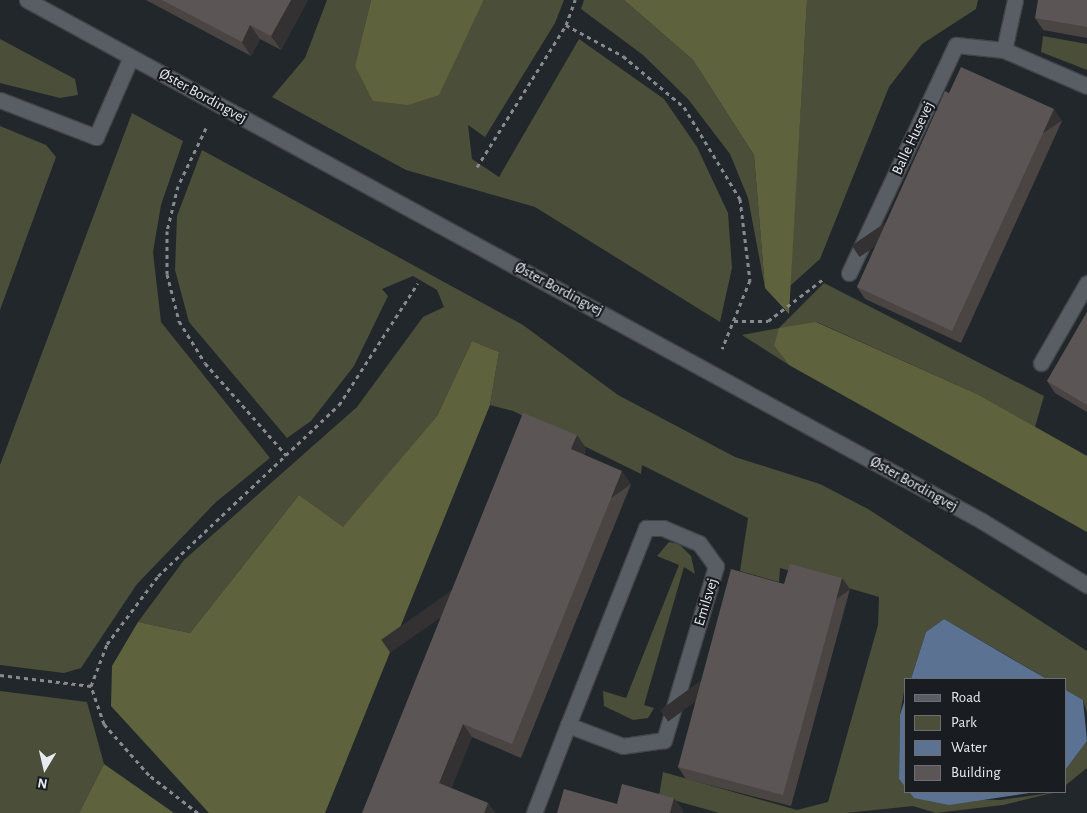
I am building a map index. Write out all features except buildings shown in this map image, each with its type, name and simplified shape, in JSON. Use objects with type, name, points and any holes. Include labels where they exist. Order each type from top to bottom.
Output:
[{"type":"street","name":"Øster Bordingvej","points":[[26,0],[982,521],[1087,585]]},
{"type":"street","points":[[1004,50],[1015,0]]},
{"type":"street","name":"Balle Husevej","points":[[849,273],[956,45],[1004,50],[1087,86]]},
{"type":"street","points":[[0,100],[96,137],[131,57]]},
{"type":"street","points":[[1041,363],[1087,283]]},
{"type":"street","name":"Emilsvej","points":[[534,813],[568,725],[646,528],[663,528],[699,543],[716,566],[664,740],[623,746],[568,725]]},
{"type":"path","points":[[478,167],[566,25],[575,0]]},
{"type":"path","points":[[566,25],[623,56],[684,107],[740,199],[750,280],[713,373]]},
{"type":"path","points":[[218,104],[178,186],[167,231],[167,274],[179,321],[205,363],[286,455]]},
{"type":"path","points":[[734,321],[768,321],[828,275],[849,273]]},
{"type":"path","points":[[198,813],[149,774],[104,724],[91,686],[107,644],[158,576],[339,405],[418,283]]},
{"type":"path","points":[[0,675],[91,686]]},
{"type":"green space","points":[[327,0],[371,0],[355,67],[439,94],[484,0],[564,0],[555,23],[485,137],[468,125],[472,159],[499,177],[579,39],[664,99],[697,147],[728,213],[732,268],[720,322],[535,207],[406,170],[272,97],[305,58]]},
{"type":"green space","points":[[371,0],[484,0],[439,95],[408,105],[373,101],[355,66]]},
{"type":"green space","points":[[584,0],[624,0],[693,60],[754,155],[765,288],[748,198],[730,154],[688,99],[643,55],[581,9]]},
{"type":"green space","points":[[624,0],[807,0],[789,314],[765,288],[754,155],[693,60]]},
{"type":"green space","points":[[807,0],[978,0],[976,9],[922,44],[889,87],[820,259],[790,286]]},
{"type":"green space","points":[[1043,36],[1087,44],[1087,70],[1041,52]]},
{"type":"green space","points":[[0,39],[75,79],[78,95],[60,98],[0,83]]},
{"type":"green space","points":[[132,113],[183,141],[161,205],[153,252],[161,322],[270,458],[216,502],[137,584],[81,668],[64,673],[0,665],[0,465]]},
{"type":"green space","points":[[0,126],[46,145],[56,157],[0,310]]},
{"type":"green space","points":[[202,150],[523,325],[618,395],[735,457],[820,484],[868,509],[1087,651],[1087,713],[1083,700],[1067,691],[1067,678],[1045,678],[944,619],[926,632],[911,678],[904,678],[900,715],[899,779],[904,785],[904,793],[910,793],[914,798],[1000,800],[1053,793],[1003,805],[936,813],[913,806],[846,813],[719,813],[659,796],[663,772],[797,810],[828,802],[878,625],[879,597],[780,568],[779,582],[740,571],[748,518],[642,465],[641,474],[513,411],[490,405],[499,352],[472,341],[437,416],[343,528],[299,495],[190,633],[138,622],[184,560],[357,407],[423,317],[444,307],[437,290],[413,276],[382,289],[388,296],[354,366],[311,421],[287,438],[189,322],[175,270],[177,216]]},
{"type":"green space","points":[[824,283],[1044,396],[1035,427],[977,394],[817,322],[774,346],[789,365],[742,335],[779,328]]},
{"type":"green space","points":[[816,322],[977,394],[1087,456],[1087,532],[789,365],[774,346],[779,328]]},
{"type":"green space","points":[[472,341],[499,352],[490,405],[325,813],[209,813],[111,706],[112,666],[138,622],[190,633],[299,495],[343,527],[437,416]]},
{"type":"green space","points":[[669,542],[679,544],[691,556],[695,574],[684,567],[644,705],[654,708],[648,718],[633,720],[604,706],[603,691],[626,698],[679,565],[657,556]]},
{"type":"green space","points":[[0,691],[87,702],[104,764],[79,813],[0,813]]},
{"type":"green space","points":[[1087,741],[1087,768],[1067,784],[1067,768]]},
{"type":"green space","points":[[104,764],[174,813],[79,813]]},
{"type":"water","points":[[944,619],[1045,678],[911,678],[926,632]]},
{"type":"water","points":[[1067,691],[1083,700],[1087,741],[1067,768]]},
{"type":"water","points":[[904,702],[904,785],[899,779],[900,715]]},
{"type":"water","points":[[910,793],[1029,793],[949,805],[914,798]]}]
